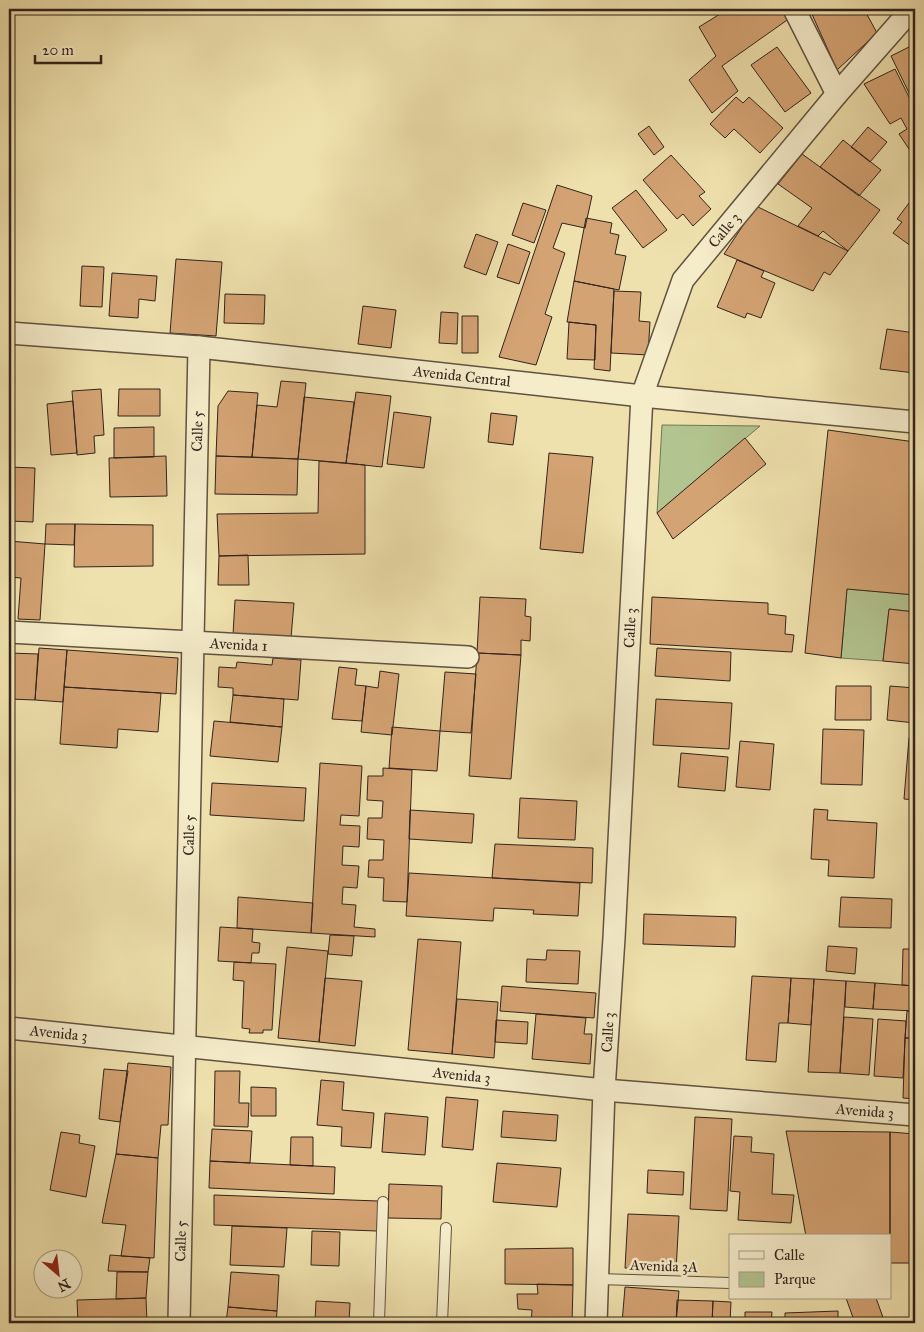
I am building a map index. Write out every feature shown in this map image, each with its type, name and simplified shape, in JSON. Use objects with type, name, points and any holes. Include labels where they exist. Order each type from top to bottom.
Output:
[{"type":"street","points":[[794,9],[837,94]]},
{"type":"street","name":"Calle 3","points":[[596,1323],[604,1090],[642,396],[683,280],[837,94],[903,19]]},
{"type":"street","name":"Avenida Central","points":[[9,333],[199,347],[642,396],[915,422]]},
{"type":"street","name":"Calle 5","points":[[179,1323],[199,347]]},
{"type":"street","name":"Avenida 1","points":[[9,632],[468,657]]},
{"type":"street","name":"Avenida 3","points":[[9,1028],[604,1090],[915,1115]]},
{"type":"lane","points":[[379,1323],[383,1202]]},
{"type":"lane","points":[[442,1323],[446,1228]]},
{"type":"lane","name":"Avenida 3A","points":[[598,1279],[729,1283]]},
{"type":"green space","points":[[662,425],[760,426],[657,513]]},
{"type":"green space","points":[[847,589],[915,595],[915,612],[889,609],[883,661],[841,658]]},
{"type":"building","points":[[728,9],[784,9],[790,18],[722,66],[738,91],[712,113],[689,80],[716,56],[699,27]]},
{"type":"building","points":[[814,9],[864,9],[877,33],[837,70],[811,12]]},
{"type":"building","points":[[915,44],[915,100],[913,101],[891,56]]},
{"type":"building","points":[[777,47],[811,93],[785,112],[751,65]]},
{"type":"building","points":[[895,69],[915,109],[915,158],[899,134],[907,129],[901,118],[890,124],[864,84]]},
{"type":"building","points":[[736,97],[743,103],[749,97],[783,128],[760,153],[734,129],[725,138],[710,124]]},
{"type":"building","points":[[649,126],[664,147],[654,155],[638,134]]},
{"type":"building","points":[[868,127],[887,142],[870,162],[851,147]]},
{"type":"building","points":[[843,140],[881,170],[859,196],[820,167]]},
{"type":"building","points":[[802,154],[880,210],[848,251],[823,231],[818,236],[798,226],[812,208],[778,184]]},
{"type":"building","points":[[671,155],[705,192],[699,196],[711,209],[693,226],[683,214],[677,219],[643,180]]},
{"type":"building","points":[[557,185],[592,196],[585,228],[562,223],[553,248],[565,253],[545,314],[552,317],[536,365],[499,357]]},
{"type":"building","points":[[636,190],[667,230],[643,248],[612,208]]},
{"type":"building","points":[[915,195],[915,249],[893,233],[902,222],[897,219]]},
{"type":"building","points":[[523,203],[546,210],[534,243],[512,235]]},
{"type":"building","points":[[756,206],[848,251],[830,275],[824,272],[813,291],[724,254]]},
{"type":"building","points":[[586,218],[612,223],[610,233],[619,235],[615,254],[626,256],[619,290],[574,281]]},
{"type":"building","points":[[476,234],[498,242],[486,275],[464,267]]},
{"type":"building","points":[[508,244],[530,252],[519,284],[497,277]]},
{"type":"building","points":[[176,259],[222,262],[216,336],[170,333]]},
{"type":"building","points":[[737,260],[764,271],[761,277],[775,283],[761,318],[747,313],[745,318],[717,307]]},
{"type":"building","points":[[82,266],[104,267],[102,307],[80,306]]},
{"type":"building","points":[[112,273],[157,276],[155,301],[139,299],[138,318],[109,316]]},
{"type":"building","points":[[574,281],[614,289],[610,371],[594,369],[596,325],[567,322]]},
{"type":"building","points":[[614,291],[641,292],[639,321],[650,322],[648,355],[611,353]]},
{"type":"building","points":[[225,294],[265,295],[264,324],[224,323]]},
{"type":"building","points":[[363,306],[396,310],[391,348],[358,344]]},
{"type":"building","points":[[441,312],[458,313],[457,344],[439,343]]},
{"type":"building","points":[[462,316],[478,316],[478,353],[462,353]]},
{"type":"building","points":[[569,322],[596,325],[595,360],[567,359]]},
{"type":"building","points":[[887,329],[915,333],[915,373],[880,369]]},
{"type":"building","points":[[9,361],[14,361],[12,408],[9,408]]},
{"type":"building","points":[[281,381],[306,383],[298,459],[252,457],[257,405],[277,407]]},
{"type":"building","points":[[101,389],[104,435],[94,436],[95,453],[77,455],[72,391]]},
{"type":"building","points":[[119,389],[160,389],[160,416],[118,416]]},
{"type":"building","points":[[228,391],[258,393],[252,457],[216,456],[218,406]]},
{"type":"building","points":[[356,392],[391,396],[382,467],[346,463]]},
{"type":"building","points":[[304,397],[354,402],[346,463],[298,459]]},
{"type":"building","points":[[73,401],[77,453],[51,455],[47,404]]},
{"type":"building","points":[[394,412],[431,417],[424,468],[387,464]]},
{"type":"building","points":[[491,413],[517,416],[513,445],[488,442]]},
{"type":"building","points":[[154,427],[154,457],[114,458],[114,428]]},
{"type":"building","points":[[828,430],[915,442],[915,595],[847,589],[841,658],[805,653]]},
{"type":"building","points":[[745,438],[766,464],[673,539],[657,513]]},
{"type":"building","points":[[549,453],[593,457],[583,553],[540,549]]},
{"type":"building","points":[[166,456],[167,496],[110,497],[109,458]]},
{"type":"building","points":[[216,456],[298,459],[297,495],[215,494]]},
{"type":"building","points":[[319,461],[365,465],[365,554],[219,556],[217,514],[318,513]]},
{"type":"building","points":[[9,467],[35,468],[33,522],[9,521]]},
{"type":"building","points":[[46,524],[75,524],[74,545],[45,544]]},
{"type":"building","points":[[75,524],[153,525],[153,566],[74,567]]},
{"type":"building","points":[[9,541],[45,544],[40,620],[18,619],[21,578],[9,577]]},
{"type":"building","points":[[248,555],[249,585],[218,585],[219,556]]},
{"type":"building","points":[[480,597],[526,599],[525,616],[531,617],[530,641],[521,640],[521,655],[477,653]]},
{"type":"building","points":[[652,597],[768,603],[768,614],[786,616],[785,634],[794,635],[792,652],[650,644]]},
{"type":"building","points":[[235,600],[294,603],[291,638],[233,635]]},
{"type":"building","points":[[889,609],[915,612],[915,664],[883,661]]},
{"type":"building","points":[[39,648],[67,650],[63,702],[35,700]]},
{"type":"building","points":[[657,648],[731,652],[730,681],[655,676]]},
{"type":"building","points":[[67,650],[178,658],[176,694],[64,687]]},
{"type":"building","points":[[9,653],[38,654],[35,700],[9,699]]},
{"type":"building","points":[[477,653],[521,655],[511,779],[469,776]]},
{"type":"building","points":[[273,658],[301,660],[298,700],[233,695],[233,688],[218,687],[219,667],[236,668],[237,662],[272,665]]},
{"type":"building","points":[[339,667],[357,669],[355,685],[366,686],[362,721],[332,719]]},
{"type":"building","points":[[380,671],[399,674],[392,735],[361,732],[366,686],[378,688]]},
{"type":"building","points":[[445,672],[476,674],[471,733],[440,731]]},
{"type":"building","points":[[836,686],[871,686],[871,720],[835,720]]},
{"type":"building","points":[[890,686],[915,688],[915,723],[887,720]]},
{"type":"building","points":[[64,687],[161,693],[158,732],[118,729],[117,748],[60,744]]},
{"type":"building","points":[[233,695],[284,699],[282,727],[230,722]]},
{"type":"building","points":[[656,699],[732,703],[729,749],[653,745]]},
{"type":"building","points":[[214,721],[282,727],[278,762],[210,756]]},
{"type":"building","points":[[392,727],[440,731],[437,771],[389,768]]},
{"type":"building","points":[[823,729],[864,730],[862,785],[821,784]]},
{"type":"building","points":[[909,738],[915,738],[915,800],[904,799]]},
{"type":"building","points":[[740,741],[774,744],[770,790],[736,787]]},
{"type":"building","points":[[681,753],[728,757],[725,791],[678,787]]},
{"type":"building","points":[[320,763],[362,766],[359,816],[341,815],[340,825],[360,826],[359,847],[343,846],[342,865],[359,866],[357,888],[343,887],[342,904],[356,905],[354,927],[375,929],[375,937],[311,933]]},
{"type":"building","points":[[383,768],[412,770],[407,902],[383,901],[384,878],[368,877],[369,860],[383,860],[384,840],[367,839],[368,818],[382,818],[383,801],[367,800],[368,776],[383,776]]},
{"type":"building","points":[[212,783],[306,788],[304,821],[210,815]]},
{"type":"building","points":[[520,798],[577,801],[575,840],[518,838]]},
{"type":"building","points":[[814,809],[828,810],[827,820],[877,823],[874,878],[828,876],[829,860],[811,859]]},
{"type":"building","points":[[410,810],[474,814],[472,843],[409,839]]},
{"type":"building","points":[[495,844],[593,848],[592,883],[492,878]]},
{"type":"building","points":[[409,873],[580,883],[578,916],[533,914],[534,910],[494,908],[493,921],[406,916]]},
{"type":"building","points":[[238,897],[313,903],[311,933],[237,928]]},
{"type":"building","points":[[841,897],[892,899],[891,928],[839,927]]},
{"type":"building","points":[[644,914],[736,917],[735,947],[643,944]]},
{"type":"building","points":[[220,927],[253,929],[252,942],[260,943],[259,953],[252,953],[251,963],[218,961]]},
{"type":"building","points":[[330,935],[354,936],[352,956],[328,954]]},
{"type":"building","points":[[418,939],[461,942],[452,1054],[408,1050]]},
{"type":"building","points":[[828,946],[857,948],[855,974],[826,971]]},
{"type":"building","points":[[287,947],[328,951],[319,1042],[278,1038]]},
{"type":"building","points":[[903,949],[915,949],[915,986],[902,985]]},
{"type":"building","points":[[547,950],[580,951],[578,984],[526,982],[527,959],[546,960]]},
{"type":"building","points":[[234,962],[276,964],[272,1030],[263,1030],[263,1033],[249,1033],[250,1029],[242,1028],[244,981],[233,980]]},
{"type":"building","points":[[752,976],[791,978],[788,1023],[779,1023],[776,1062],[746,1060]]},
{"type":"building","points":[[325,978],[362,981],[355,1046],[319,1042]]},
{"type":"building","points":[[791,978],[814,979],[811,1025],[788,1023]]},
{"type":"building","points":[[814,979],[846,981],[840,1073],[808,1072]]},
{"type":"building","points":[[846,981],[875,983],[873,1009],[845,1007]]},
{"type":"building","points":[[875,983],[915,986],[915,1011],[873,1009]]},
{"type":"building","points":[[502,986],[596,993],[594,1018],[500,1011]]},
{"type":"building","points":[[457,999],[498,1002],[494,1058],[452,1054]]},
{"type":"building","points":[[907,1011],[915,1011],[915,1038],[905,1038]]},
{"type":"building","points":[[536,1014],[586,1018],[584,1034],[592,1034],[590,1064],[532,1059]]},
{"type":"building","points":[[844,1017],[873,1019],[869,1075],[840,1073]]},
{"type":"building","points":[[878,1019],[906,1021],[903,1078],[874,1076]]},
{"type":"building","points":[[496,1020],[528,1022],[527,1044],[495,1042]]},
{"type":"building","points":[[905,1038],[915,1038],[915,1099],[903,1098]]},
{"type":"building","points":[[128,1063],[171,1067],[168,1125],[161,1125],[158,1158],[116,1154]]},
{"type":"building","points":[[104,1069],[128,1071],[120,1122],[99,1119]]},
{"type":"building","points":[[215,1071],[240,1071],[239,1103],[249,1103],[248,1127],[214,1126]]},
{"type":"building","points":[[321,1080],[344,1082],[342,1110],[374,1113],[371,1148],[341,1146],[342,1127],[317,1125]]},
{"type":"building","points":[[251,1087],[276,1088],[276,1116],[251,1116]]},
{"type":"building","points":[[446,1097],[478,1100],[473,1150],[442,1147]]},
{"type":"building","points":[[503,1111],[558,1115],[556,1141],[501,1137]]},
{"type":"building","points":[[385,1113],[428,1117],[425,1155],[382,1152]]},
{"type":"building","points":[[695,1117],[732,1119],[727,1211],[690,1209]]},
{"type":"building","points":[[212,1129],[252,1131],[250,1163],[210,1161]]},
{"type":"building","points":[[786,1131],[890,1132],[890,1234],[806,1234]]},
{"type":"building","points":[[61,1132],[80,1135],[79,1143],[95,1146],[86,1197],[50,1190]]},
{"type":"building","points":[[890,1132],[915,1134],[915,1263],[892,1263],[892,1234],[890,1234]]},
{"type":"building","points":[[734,1136],[752,1137],[751,1152],[774,1154],[772,1194],[794,1195],[791,1223],[738,1220],[740,1192],[730,1191]]},
{"type":"building","points":[[291,1137],[313,1137],[313,1166],[290,1165]]},
{"type":"building","points":[[116,1154],[158,1158],[154,1258],[121,1256],[126,1225],[102,1223]]},
{"type":"building","points":[[210,1161],[335,1167],[334,1194],[209,1188]]},
{"type":"building","points":[[497,1163],[561,1168],[557,1207],[493,1202]]},
{"type":"building","points":[[648,1170],[684,1172],[683,1195],[647,1193]]},
{"type":"building","points":[[389,1184],[442,1186],[441,1219],[388,1218]]},
{"type":"building","points":[[214,1195],[378,1201],[377,1231],[214,1225]]},
{"type":"building","points":[[628,1214],[679,1216],[676,1271],[625,1268]]},
{"type":"building","points":[[232,1226],[287,1228],[284,1267],[230,1265]]},
{"type":"building","points":[[312,1231],[340,1232],[339,1266],[311,1265]]},
{"type":"building","points":[[573,1248],[573,1285],[505,1284],[505,1249]]},
{"type":"building","points":[[110,1255],[150,1258],[148,1272],[108,1271]]},
{"type":"building","points":[[117,1272],[148,1272],[146,1298],[116,1299]]},
{"type":"building","points":[[231,1272],[279,1275],[277,1311],[228,1307]]},
{"type":"building","points":[[537,1284],[573,1285],[572,1323],[531,1323],[532,1310],[518,1309],[517,1294],[538,1294]]},
{"type":"building","points":[[625,1287],[679,1291],[676,1323],[622,1323]]},
{"type":"building","points":[[146,1298],[147,1323],[78,1323],[77,1300]]},
{"type":"building","points":[[677,1300],[713,1301],[712,1323],[676,1323]]},
{"type":"building","points":[[847,1300],[877,1300],[885,1323],[855,1323]]},
{"type":"building","points":[[316,1301],[350,1303],[349,1323],[315,1323]]},
{"type":"building","points":[[713,1301],[731,1302],[730,1323],[712,1323]]},
{"type":"building","points":[[228,1307],[277,1311],[276,1323],[226,1323]]},
{"type":"building","points":[[838,1311],[838,1323],[785,1323],[785,1313]]},
{"type":"building","points":[[745,1312],[772,1312],[771,1323],[745,1323]]}]
